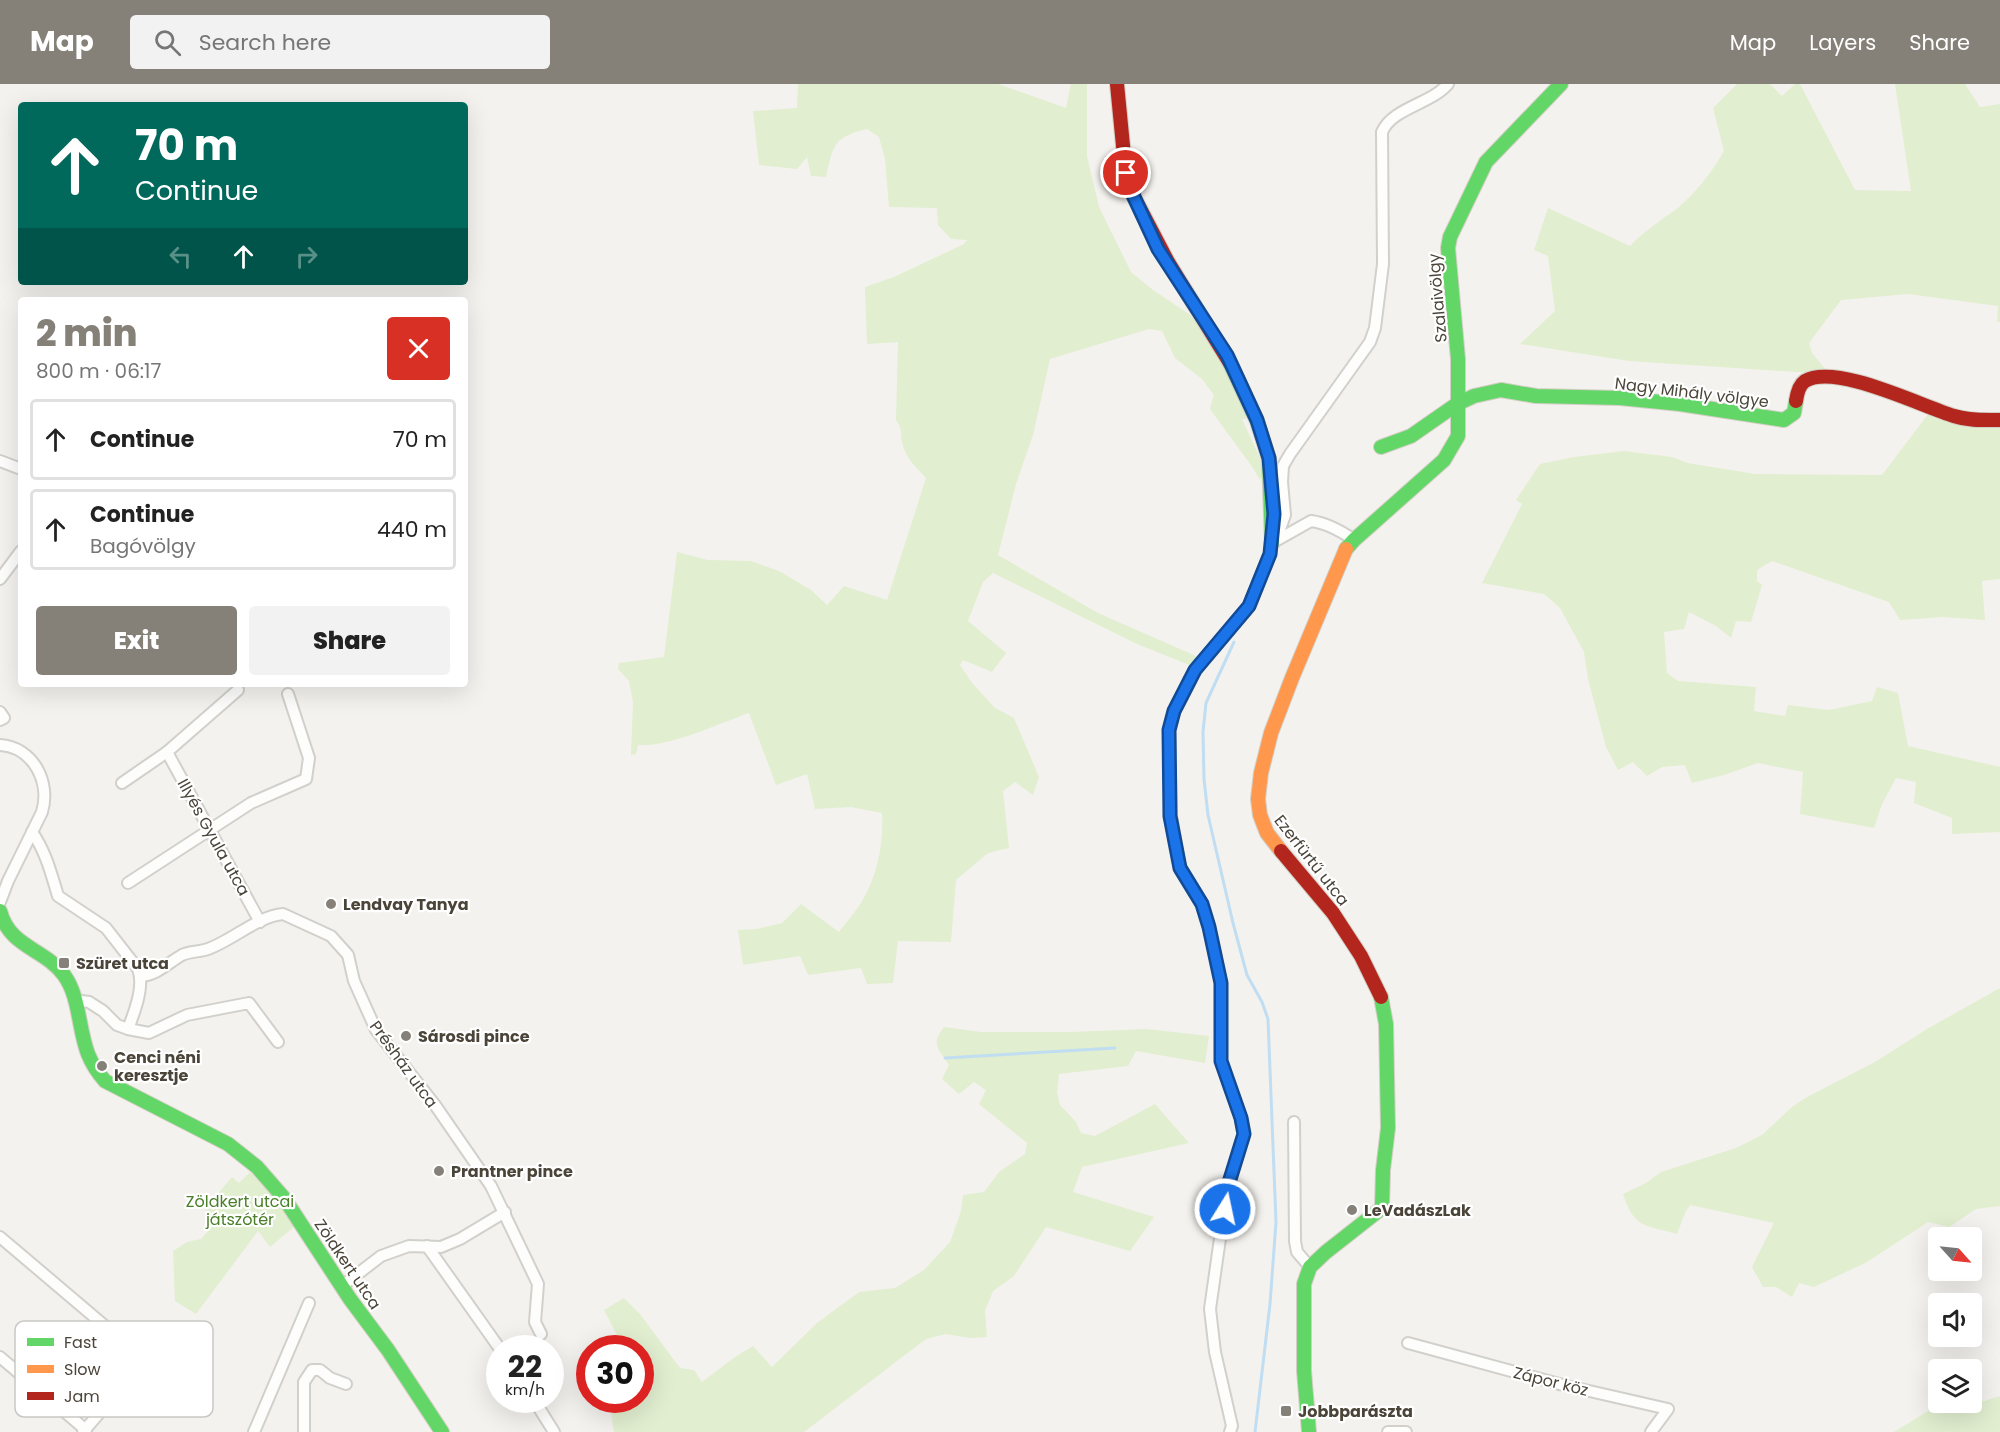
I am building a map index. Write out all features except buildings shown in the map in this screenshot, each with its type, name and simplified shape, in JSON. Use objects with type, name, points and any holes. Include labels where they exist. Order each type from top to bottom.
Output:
[{"type":"street","points":[[1117,84],[1126,173],[1133,195],[1158,249],[1227,355],[1257,420],[1269,458],[1275,538]]},
{"type":"street","points":[[1230,1432],[1232,1426],[1215,1352],[1210,1309],[1227,1189],[1244,1134],[1241,1118],[1221,1061],[1221,983],[1209,927],[1202,904],[1180,868],[1170,816],[1169,730],[1174,711],[1195,670],[1249,606],[1285,515],[1283,466],[1301,437],[1371,342],[1375,328],[1383,264],[1382,132],[1386,123],[1420,104],[1448,84]]},
{"type":"street","name":"Szalaivölgy","points":[[1457,404],[1458,359],[1448,248],[1450,237],[1486,162],[1561,84]]},
{"type":"street","name":"Nagy Mihály völgye","points":[[1457,404],[1473,396],[1501,390],[1536,396],[1620,398],[1668,403],[1784,420],[1794,413],[1801,384],[1806,381],[1835,377],[1865,384],[1955,417],[2000,420]]},
{"type":"street","points":[[1381,447],[1411,436],[1457,404]]},
{"type":"street","name":"Ezerfürtű utca","points":[[1310,1267],[1382,1208],[1383,1170],[1388,1128],[1386,1024],[1380,998],[1361,956],[1338,920],[1270,838],[1263,826],[1259,815],[1258,797],[1262,769],[1273,728],[1300,656],[1345,551],[1354,540],[1444,460],[1458,436],[1457,404]]},
{"type":"street","points":[[0,461],[18,468]]},
{"type":"street","points":[[1275,538],[1311,521],[1321,522],[1344,532],[1354,540]]},
{"type":"street","points":[[0,579],[18,555]]},
{"type":"street","points":[[122,783],[167,752],[238,690]]},
{"type":"street","points":[[129,883],[251,803],[306,779],[309,758],[288,693]]},
{"type":"street","points":[[0,712],[4,718],[0,720]]},
{"type":"street","points":[[0,744],[18,749],[38,768],[42,777],[45,801],[1,894]]},
{"type":"street","name":"Illyés Gyula utca","points":[[167,752],[260,922]]},
{"type":"street","points":[[32,831],[42,845],[58,896],[106,928],[130,957],[141,976],[128,1029]]},
{"type":"street","name":"Zöldkert utca","points":[[0,911],[0,916],[12,935],[49,960],[63,974],[74,1000],[89,1060],[95,1072],[112,1085],[228,1144],[257,1167],[284,1198],[442,1432]]},
{"type":"street","name":"Présház utca","points":[[141,976],[148,976],[185,954],[207,949],[233,938],[275,915],[283,914],[331,936],[348,955],[354,981],[376,1030],[435,1105],[491,1186],[505,1212],[538,1284],[535,1322],[541,1334]]},
{"type":"street","points":[[74,1000],[89,1002],[103,1011],[117,1025],[149,1033],[187,1015],[249,1003],[278,1042]]},
{"type":"street","points":[[1294,1122],[1295,1241],[1297,1252],[1310,1267],[1304,1284],[1303,1310],[1304,1371],[1309,1432]]},
{"type":"street","points":[[342,1287],[381,1256],[409,1246],[441,1247],[460,1239],[505,1212]]},
{"type":"street","points":[[0,1237],[99,1321]]},
{"type":"street","points":[[427,1246],[490,1335]]},
{"type":"street","points":[[254,1432],[309,1303]]},
{"type":"street","name":"Zápor köz","points":[[1408,1343],[1563,1385],[1668,1409],[1651,1432]]},
{"type":"street","points":[[0,1357],[15,1370]]},
{"type":"street","points":[[304,1432],[304,1382],[312,1370],[320,1370],[330,1378],[346,1384]]},
{"type":"street","points":[[542,1413],[554,1432]]},
{"type":"street","points":[[69,1417],[85,1431],[97,1417]]},
{"type":"street","points":[[1388,1432],[1406,1432]]},
{"type":"green space","points":[[798,84],[998,84],[1066,108],[1071,84],[1087,84],[1087,156],[1099,207],[1131,272],[1189,314],[1209,335],[1251,418],[1242,419],[1265,469],[1260,480],[1210,409],[1214,395],[1202,379],[1175,358],[1162,331],[1149,329],[1050,359],[1033,435],[1016,484],[998,555],[1098,613],[1198,657],[1192,666],[1137,644],[993,573],[983,582],[968,621],[1006,653],[992,672],[963,660],[960,665],[972,683],[995,708],[1014,718],[1039,777],[1033,795],[1015,782],[1003,791],[1009,848],[988,853],[956,880],[951,942],[898,941],[893,983],[867,984],[861,968],[808,975],[800,956],[743,965],[738,930],[757,929],[782,923],[801,904],[839,932],[860,905],[872,881],[881,847],[882,813],[851,807],[815,809],[807,774],[776,785],[749,713],[679,739],[651,745],[638,745],[636,754],[631,755],[633,702],[629,681],[618,669],[619,663],[664,657],[677,552],[708,560],[751,561],[779,571],[811,590],[827,605],[844,586],[887,600],[926,478],[906,453],[896,420],[898,342],[867,344],[865,287],[894,277],[964,244],[967,240],[951,239],[938,225],[937,208],[889,207],[885,159],[879,137],[867,129],[847,136],[836,144],[826,177],[811,176],[807,157],[797,169],[759,165],[753,111],[797,108]]},
{"type":"green space","points":[[1737,84],[1770,84],[1782,96],[1795,84],[1800,84],[1855,190],[1911,191],[1895,84],[1965,84],[1980,107],[2000,104],[2000,322],[1997,322],[1998,306],[1908,294],[1841,300],[1809,343],[1812,353],[1826,370],[1811,373],[1629,361],[1520,344],[1555,311],[1548,256],[1534,250],[1548,208],[1630,246],[1686,201],[1724,151],[1713,108]]},
{"type":"green space","points":[[1929,413],[2000,424],[2000,579],[1982,581],[1985,620],[1943,617],[1900,620],[1889,602],[1772,561],[1757,570],[1757,581],[1762,585],[1751,622],[1736,621],[1731,638],[1716,626],[1689,612],[1684,629],[1664,632],[1667,673],[1678,681],[1756,687],[1754,711],[1785,716],[1788,705],[1829,710],[1872,701],[1877,687],[1898,693],[1908,746],[2000,767],[2000,832],[1952,834],[1952,818],[1914,803],[1916,782],[1896,778],[1882,804],[1874,828],[1800,814],[1803,772],[1758,763],[1692,783],[1685,765],[1662,767],[1647,776],[1633,762],[1618,770],[1606,747],[1588,679],[1584,652],[1560,608],[1544,594],[1482,583],[1522,504],[1516,500],[1540,464],[1624,451],[1672,457],[1688,463],[1755,474],[1882,475]]},
{"type":"green space","points":[[2000,988],[2000,1206],[1976,1209],[1949,1227],[1928,1222],[1867,1262],[1814,1287],[1799,1283],[1792,1297],[1776,1287],[1763,1287],[1752,1267],[1774,1223],[1690,1205],[1677,1234],[1642,1224],[1632,1214],[1623,1194],[1646,1183],[1661,1172],[1736,1148],[1762,1135],[1792,1107],[1807,1097],[1875,1062],[1927,1029]]},
{"type":"green space","points":[[944,1027],[981,1032],[1146,1029],[1209,1036],[1205,1063],[1136,1051],[1128,1066],[1059,1074],[1057,1092],[1060,1105],[1076,1122],[1081,1133],[1095,1136],[1155,1104],[1189,1143],[1082,1167],[1073,1192],[1154,1217],[1130,1251],[1046,1227],[1014,1276],[993,1291],[985,1311],[987,1337],[970,1338],[946,1334],[926,1339],[804,1432],[614,1432],[611,1413],[654,1413],[654,1335],[617,1335],[604,1310],[624,1298],[640,1314],[680,1368],[694,1370],[702,1382],[753,1346],[772,1367],[817,1323],[859,1292],[895,1288],[924,1270],[950,1242],[961,1211],[963,1195],[984,1192],[999,1172],[1025,1154],[1027,1143],[979,1104],[986,1090],[974,1082],[959,1094],[942,1079],[949,1065],[937,1047],[937,1038]]},
{"type":"green space","name":"Zöldkert utcai játszótér","points":[[250,1172],[283,1206],[295,1226],[270,1247],[258,1231],[196,1314],[175,1301],[173,1251],[187,1242],[201,1239],[215,1223],[205,1209],[232,1177],[239,1183]]},
{"type":"green space","points":[[2000,1396],[2000,1432],[1894,1432],[1928,1411],[1928,1413],[1982,1413],[1982,1402]]},
{"type":"waterway","points":[[1234,642],[1206,703],[1203,732],[1204,779],[1208,815],[1233,923],[1247,975],[1262,1002],[1268,1019],[1276,1222],[1270,1304],[1255,1432]]},
{"type":"waterway","points":[[945,1058],[1115,1048]]},
{"type":"traffic: fast","points":[[1346,549],[1444,460],[1458,436],[1458,359],[1448,248],[1450,237],[1486,162],[1561,84]]},
{"type":"traffic: fast","points":[[1230,363],[1257,421],[1269,459],[1272,543]]},
{"type":"traffic: fast","points":[[1381,447],[1411,436],[1457,404],[1474,396],[1501,390],[1536,396],[1620,398],[1680,404],[1784,420],[1794,413],[1796,401]]},
{"type":"traffic: fast","points":[[0,911],[11,933],[56,966],[64,975],[73,993],[88,1054],[105,1081],[228,1144],[257,1167],[284,1198],[350,1299],[388,1350],[442,1432]]},
{"type":"traffic: fast","points":[[1309,1432],[1304,1371],[1304,1284],[1310,1267],[1382,1208],[1383,1170],[1388,1128],[1386,1024],[1381,997]]},
{"type":"traffic: slow","points":[[1281,851],[1267,833],[1260,815],[1258,799],[1261,773],[1271,733],[1346,549]]},
{"type":"traffic: jam","points":[[1117,84],[1124,156],[1134,197],[1168,262],[1230,363]]},
{"type":"traffic: jam","points":[[1796,401],[1800,387],[1805,381],[1819,377],[1837,377],[1879,388],[1960,418],[2000,420]]},
{"type":"traffic: jam","points":[[1281,851],[1333,913],[1361,956],[1381,997]]},
{"type":"place","name":"Lendvay Tanya","points":[[331,904]]},
{"type":"place","name":"Szüret utca","points":[[64,963]]},
{"type":"place","name":"Sárosdi pince","points":[[406,1036]]},
{"type":"place","name":"Cenci néni keresztje","points":[[102,1066]]},
{"type":"place","name":"Prantner pince","points":[[439,1171]]},
{"type":"place","name":"LeVadászLak","points":[[1352,1210]]},
{"type":"place","name":"Jobbparászta","points":[[1286,1411]]},
{"type":"route","points":[[1126,173],[1133,195],[1158,249],[1227,355],[1257,420],[1269,458],[1274,514],[1270,554],[1249,606],[1195,670],[1174,711],[1169,730],[1170,816],[1180,868],[1202,904],[1209,927],[1221,983],[1221,1061],[1241,1118],[1244,1134],[1227,1189],[1225,1209]]}]
